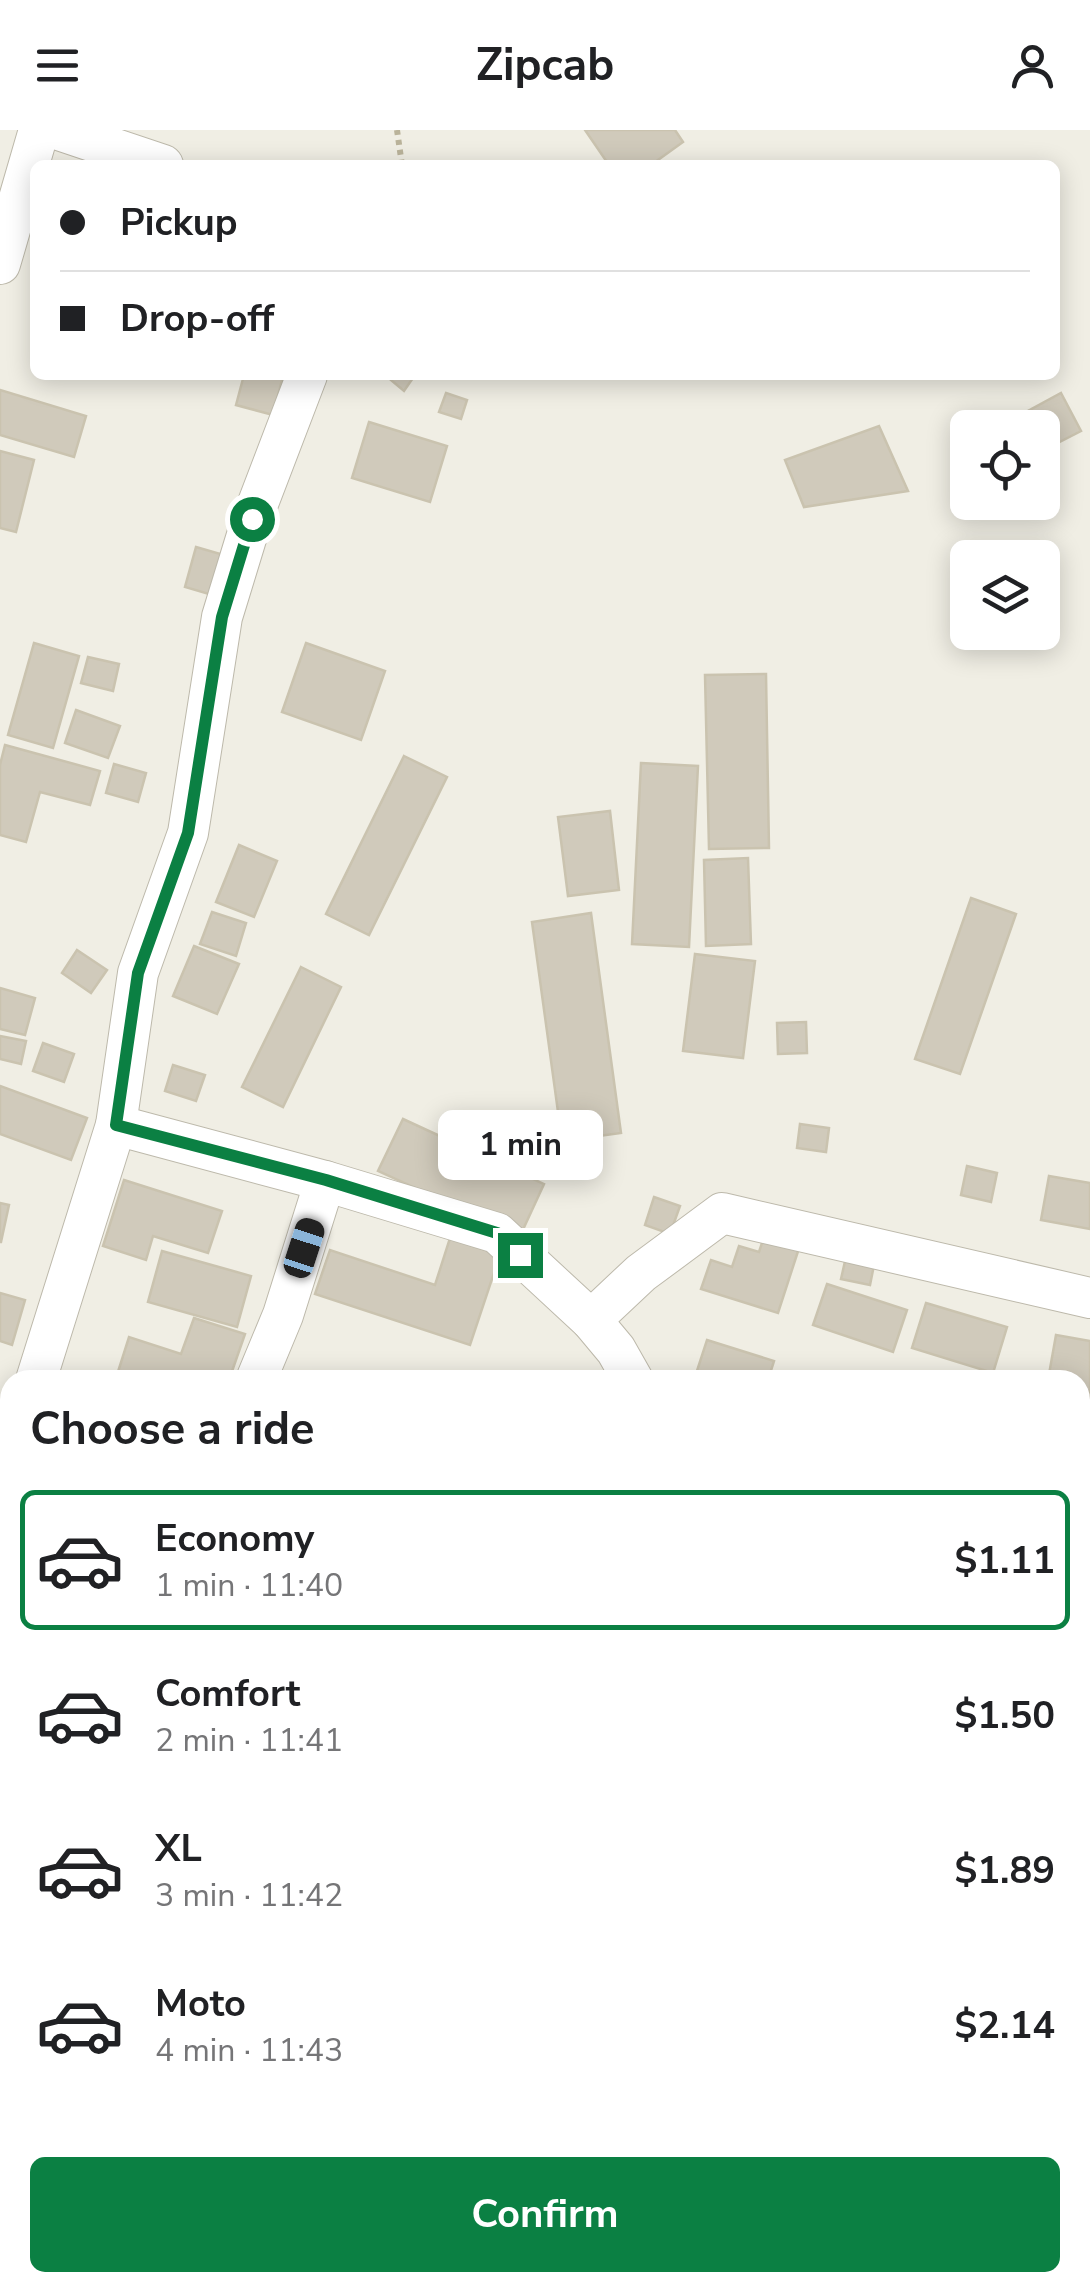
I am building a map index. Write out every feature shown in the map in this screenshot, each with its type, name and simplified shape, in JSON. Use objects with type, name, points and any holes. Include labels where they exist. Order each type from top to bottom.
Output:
[{"type":"street","points":[[0,138],[23,130]]},
{"type":"street","points":[[30,160],[39,130]]},
{"type":"street","points":[[59,130],[148,160]]},
{"type":"street","points":[[0,264],[30,161]]},
{"type":"street","points":[[39,1370],[116,1125],[138,973],[188,833],[222,617],[252,519],[305,380]]},
{"type":"street","points":[[116,1125],[326,1180],[497,1233],[591,1320],[627,1370]]},
{"type":"street","points":[[260,1370],[326,1180]]},
{"type":"street","points":[[591,1320],[642,1273],[722,1213],[1090,1298]]},
{"type":"path","points":[[397,130],[401,160]]},
{"type":"building","points":[[585,130],[675,130],[683,142],[658,160],[606,160]]},
{"type":"building","points":[[243,380],[282,380],[273,415],[236,405]]},
{"type":"building","points":[[391,380],[412,380],[404,391]]},
{"type":"building","points":[[0,390],[86,416],[74,457],[0,435]]},
{"type":"building","points":[[446,393],[467,400],[461,419],[439,412]]},
{"type":"building","points":[[1061,393],[1081,431],[1060,442],[1060,410],[1030,410]]},
{"type":"building","points":[[369,422],[447,446],[430,502],[352,478]]},
{"type":"building","points":[[879,426],[908,491],[804,507],[785,460]]},
{"type":"building","points":[[0,451],[34,460],[16,532],[0,528]]},
{"type":"building","points":[[196,547],[231,557],[219,597],[185,587]]},
{"type":"building","points":[[34,643],[79,656],[53,748],[8,735]]},
{"type":"building","points":[[306,643],[385,671],[361,740],[282,712]]},
{"type":"building","points":[[88,657],[119,664],[113,691],[81,683]]},
{"type":"building","points":[[766,674],[769,848],[709,849],[705,675]]},
{"type":"building","points":[[76,710],[120,726],[108,758],[65,743]]},
{"type":"building","points":[[5,745],[100,771],[90,805],[40,792],[26,842],[0,835],[0,765]]},
{"type":"building","points":[[404,756],[447,777],[369,935],[326,914]]},
{"type":"building","points":[[641,763],[698,766],[689,947],[632,944]]},
{"type":"building","points":[[114,764],[146,773],[138,802],[106,793]]},
{"type":"building","points":[[610,811],[619,890],[568,896],[558,817]]},
{"type":"building","points":[[239,845],[277,861],[254,917],[216,902]]},
{"type":"building","points":[[748,858],[751,944],[706,946],[704,860]]},
{"type":"building","points":[[971,898],[1016,914],[960,1074],[915,1059]]},
{"type":"building","points":[[212,912],[246,923],[236,956],[200,944]]},
{"type":"building","points":[[591,913],[621,1133],[562,1141],[532,922]]},
{"type":"building","points":[[194,946],[239,964],[217,1014],[173,996]]},
{"type":"building","points":[[77,950],[107,970],[91,993],[62,973]]},
{"type":"building","points":[[695,954],[755,961],[743,1058],[683,1051]]},
{"type":"building","points":[[301,967],[341,987],[283,1107],[242,1087]]},
{"type":"building","points":[[0,988],[35,998],[25,1035],[0,1029]]},
{"type":"building","points":[[806,1022],[807,1053],[778,1054],[777,1023]]},
{"type":"building","points":[[0,1036],[26,1041],[21,1064],[0,1059]]},
{"type":"building","points":[[43,1043],[74,1054],[64,1082],[33,1071]]},
{"type":"building","points":[[173,1065],[205,1075],[196,1101],[165,1091]]},
{"type":"building","points":[[0,1086],[87,1118],[71,1160],[0,1134]]},
{"type":"building","points":[[403,1119],[544,1184],[520,1236],[378,1171]]},
{"type":"building","points":[[800,1124],[829,1128],[826,1152],[797,1148]]},
{"type":"building","points":[[967,1166],[997,1173],[991,1202],[961,1195]]},
{"type":"building","points":[[1049,1176],[1090,1183],[1090,1229],[1041,1220]]},
{"type":"building","points":[[124,1180],[222,1211],[208,1253],[153,1236],[146,1260],[103,1246]]},
{"type":"building","points":[[654,1197],[680,1206],[670,1234],[645,1225]]},
{"type":"building","points":[[0,1203],[9,1205],[1,1242],[0,1242]]},
{"type":"building","points":[[766,1231],[801,1242],[778,1313],[701,1289],[711,1260],[732,1267],[739,1246],[759,1252]]},
{"type":"building","points":[[450,1238],[500,1255],[470,1345],[315,1294],[330,1250],[435,1285]]},
{"type":"building","points":[[848,1248],[876,1255],[870,1285],[841,1279]]},
{"type":"building","points":[[162,1251],[251,1276],[237,1327],[148,1302]]},
{"type":"building","points":[[827,1284],[907,1310],[893,1352],[813,1325]]},
{"type":"building","points":[[0,1293],[25,1300],[12,1345],[0,1341]]},
{"type":"building","points":[[926,1303],[1007,1327],[994,1370],[912,1348]]},
{"type":"building","points":[[194,1318],[245,1334],[232,1370],[119,1370],[129,1337],[181,1354]]},
{"type":"building","points":[[1056,1335],[1090,1341],[1090,1370],[1050,1370]]},
{"type":"building","points":[[707,1340],[774,1361],[771,1370],[697,1370]]},
{"type":"route","points":[[252,519],[222,617],[204,754],[188,833],[138,973],[116,1125],[326,1180],[497,1233],[520,1255]]}]
